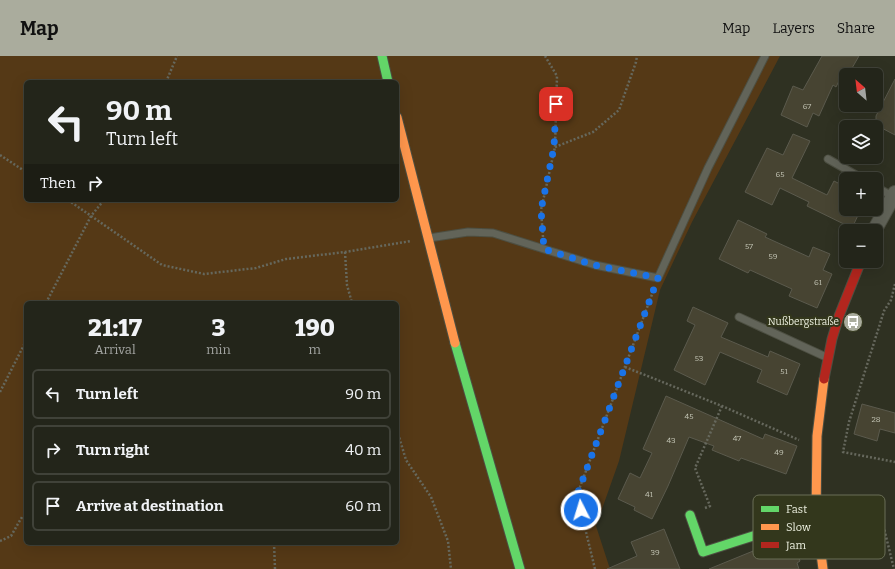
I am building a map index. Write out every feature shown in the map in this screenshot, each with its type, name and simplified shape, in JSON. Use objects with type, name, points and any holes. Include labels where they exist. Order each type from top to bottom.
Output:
[{"type":"main road","points":[[382,56],[388,80]]},
{"type":"main road","points":[[399,125],[427,238],[476,418],[520,569]]},
{"type":"main road","points":[[816,495],[817,436],[821,399],[828,358],[839,316],[858,268]]},
{"type":"main road","points":[[690,515],[703,552],[753,536]]},
{"type":"main road","points":[[822,559],[823,569]]},
{"type":"street","points":[[878,224],[894,195]]},
{"type":"lane","points":[[427,238],[468,232],[494,233],[594,265],[658,278],[708,168],[765,56]]},
{"type":"lane","points":[[828,159],[851,172]]},
{"type":"lane","points":[[883,190],[894,195]]},
{"type":"lane","points":[[739,317],[828,358]]},
{"type":"path","points":[[167,80],[177,56]]},
{"type":"path","points":[[544,249],[541,210],[554,147],[557,76],[545,56]]},
{"type":"path","points":[[554,147],[593,132],[619,110],[637,56]]},
{"type":"path","points":[[0,154],[24,171]]},
{"type":"path","points":[[71,202],[162,265],[204,274],[256,268],[286,259],[345,252],[427,238]]},
{"type":"path","points":[[47,301],[91,216],[102,202]]},
{"type":"path","points":[[345,252],[347,285],[351,301]]},
{"type":"path","points":[[595,569],[577,495],[658,278]]},
{"type":"path","points":[[895,284],[891,300],[884,311],[850,422],[843,452],[895,462]]},
{"type":"path","points":[[0,392],[24,345]]},
{"type":"path","points":[[625,367],[722,406],[817,448]]},
{"type":"path","points":[[690,515],[710,506],[695,468],[722,406]]},
{"type":"path","points":[[399,437],[406,460],[431,497],[448,541],[451,569]]},
{"type":"path","points":[[0,541],[11,536],[22,517],[24,516]]},
{"type":"path","points":[[885,532],[894,569]]},
{"type":"path","points":[[274,545],[275,569]]},
{"type":"shaded area","points":[[0,56],[780,56],[692,222],[660,290],[619,461],[596,526],[610,569],[0,569]]},
{"type":"building","points":[[822,56],[859,56],[852,68],[839,68],[839,81],[836,87],[833,85],[819,116],[813,113],[807,127],[781,115],[793,86],[803,90]]},
{"type":"building","points":[[895,79],[895,135],[883,129],[883,120],[876,120],[878,112],[883,112],[883,102]]},
{"type":"building","points":[[793,134],[810,141],[792,178],[827,195],[834,181],[839,184],[839,216],[858,216],[854,224],[844,224],[807,206],[809,202],[780,188],[772,205],[745,192],[767,148],[783,155]]},
{"type":"building","points":[[738,220],[767,234],[765,237],[809,257],[813,247],[830,254],[823,270],[832,274],[817,308],[789,296],[792,289],[750,270],[748,273],[719,259]]},
{"type":"building","points":[[693,307],[728,323],[721,337],[768,357],[770,351],[800,364],[787,395],[757,382],[762,370],[720,352],[705,385],[674,370],[695,325],[687,321]]},
{"type":"building","points":[[666,396],[763,439],[765,434],[797,446],[786,474],[741,458],[739,461],[712,450],[714,446],[689,437],[652,519],[634,510],[635,507],[618,499],[630,473],[640,478],[652,453],[643,449]]},
{"type":"building","points":[[862,404],[895,413],[895,433],[880,429],[877,441],[854,434]]},
{"type":"building","points":[[664,529],[680,569],[607,569],[637,556],[631,542]]},
{"type":"building","points":[[753,551],[753,559],[799,559],[800,561],[797,563],[799,569],[709,569]]},
{"type":"traffic: fast","points":[[382,56],[388,80]]},
{"type":"traffic: fast","points":[[455,343],[520,569]]},
{"type":"traffic: fast","points":[[690,515],[703,552],[753,536]]},
{"type":"traffic: slow","points":[[399,125],[455,343]]},
{"type":"traffic: slow","points":[[816,495],[817,436],[824,379]]},
{"type":"traffic: slow","points":[[822,559],[823,569]]},
{"type":"traffic: jam","points":[[824,379],[832,339],[839,316],[858,268]]},
{"type":"place","name":"Nußbergstraße","points":[[853,322]]},
{"type":"route","points":[[556,104],[554,147],[541,210],[544,249],[594,265],[658,278],[577,495],[581,510]]}]
